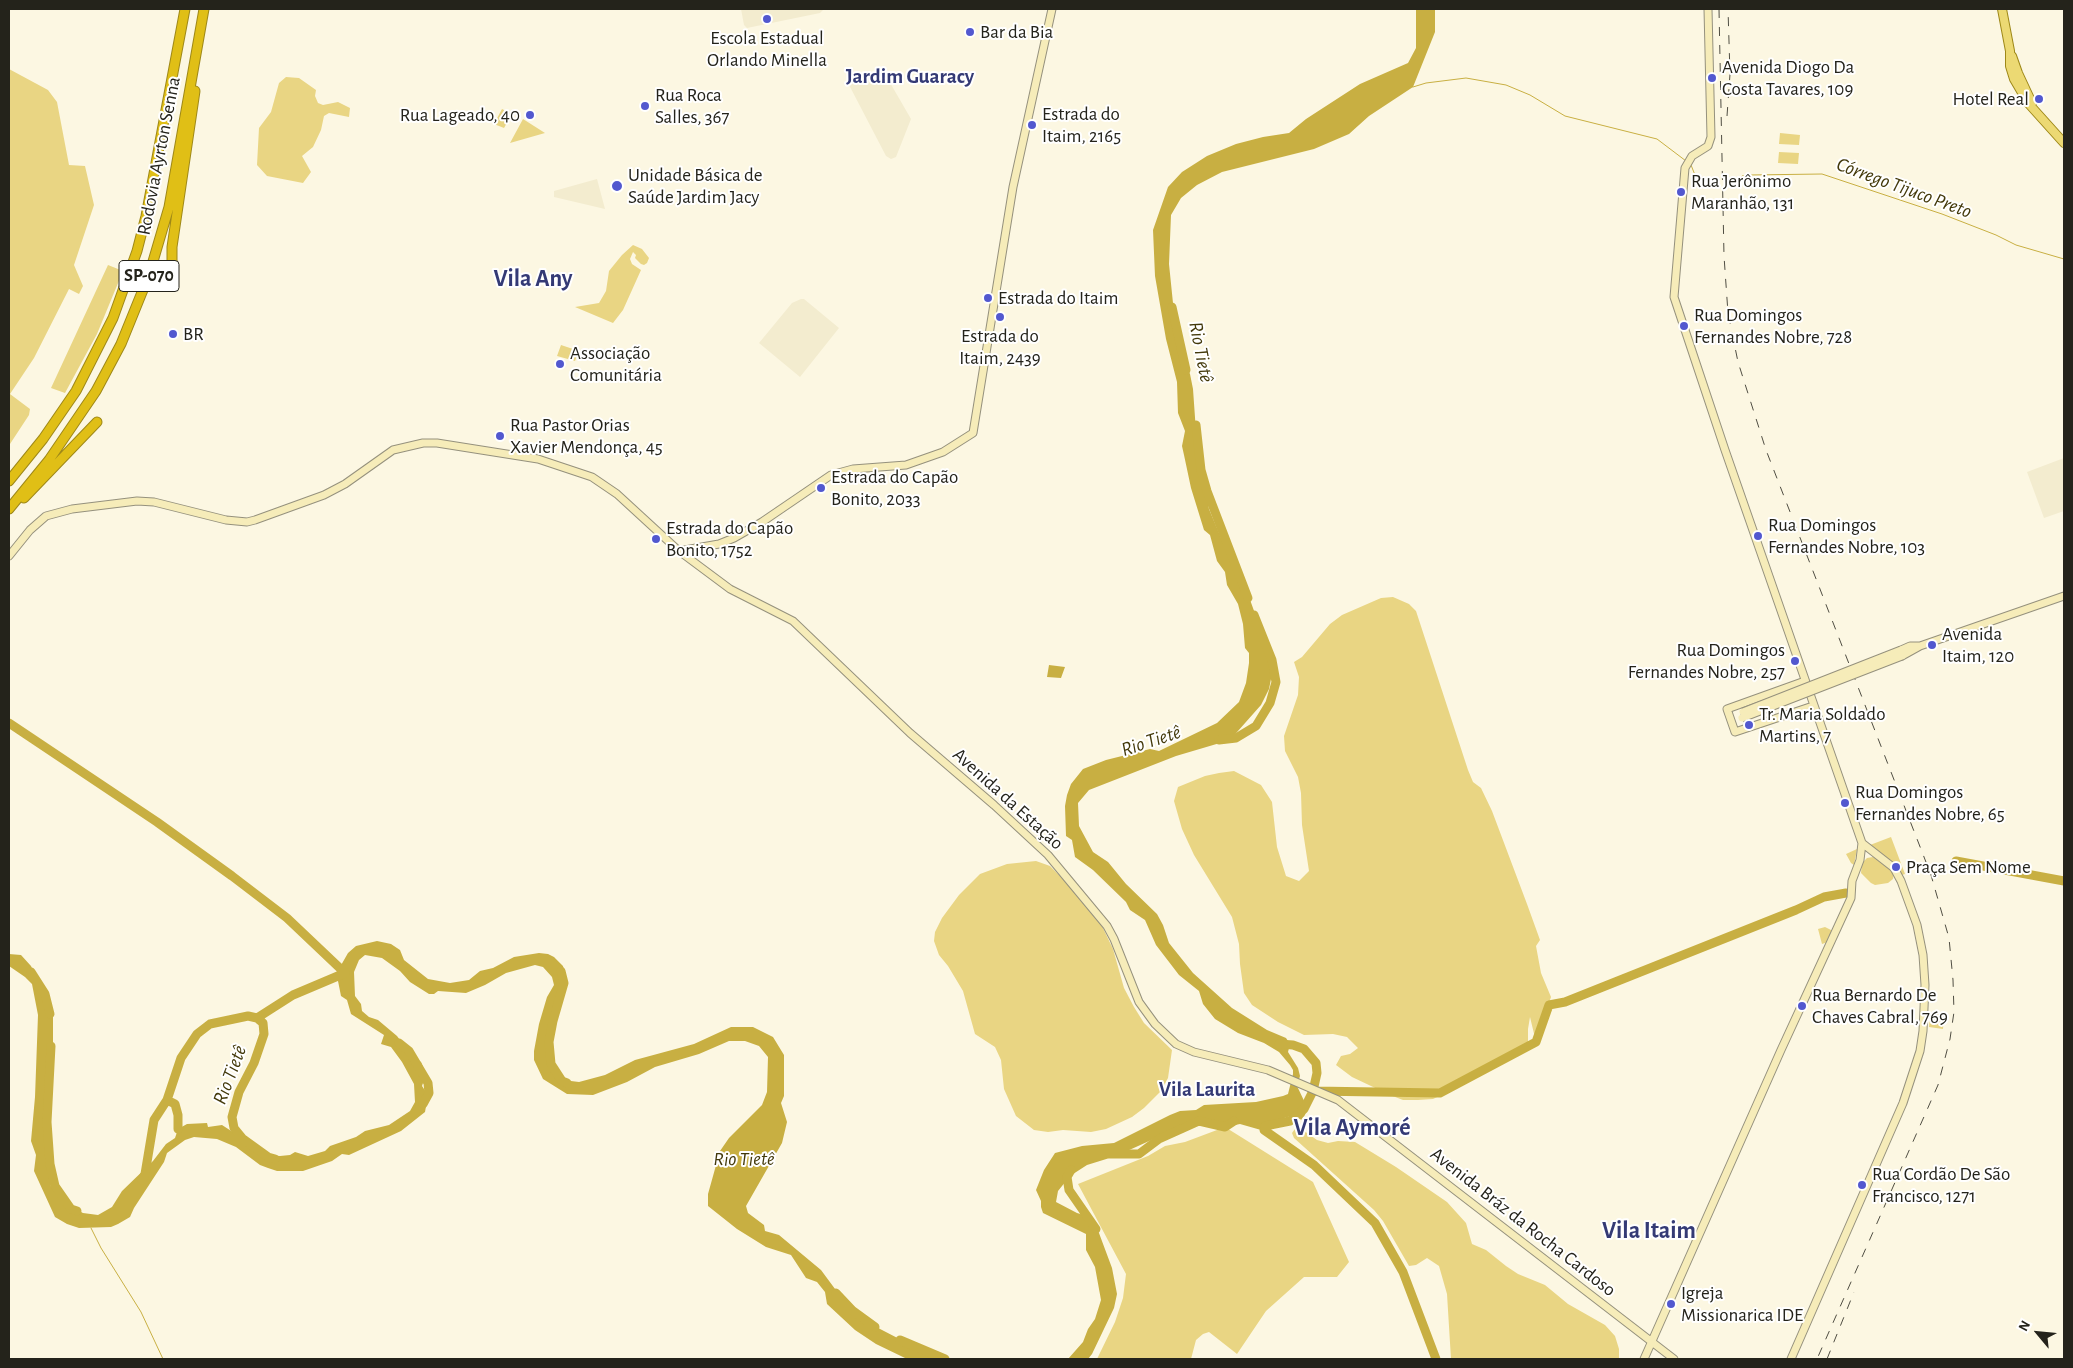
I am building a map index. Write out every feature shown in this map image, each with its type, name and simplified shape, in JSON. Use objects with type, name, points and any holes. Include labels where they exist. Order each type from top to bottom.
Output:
[{"type":"highway","name":"Rodovia Ayrton Senna","points":[[9,481],[43,438],[76,391],[113,318],[137,251],[146,216],[185,9]]},
{"type":"highway","name":"Rodovia Ayrton Senna","points":[[9,510],[49,460],[96,390],[121,344],[134,314],[149,275],[169,207],[204,9]]},
{"type":"highway","points":[[172,272],[172,248],[196,81],[197,44]]},
{"type":"highway","points":[[9,510],[43,480],[97,422]]},
{"type":"main road","points":[[2002,9],[2010,51],[2034,107],[2064,143]]},
{"type":"street","points":[[679,551],[719,544],[734,538],[762,522],[831,474],[853,469],[906,465],[920,461],[943,452],[973,433],[1013,187],[1052,9]]},
{"type":"street","points":[[1644,1359],[1781,1050],[1852,896],[1852,884],[1860,860],[1862,843],[1813,706],[1674,297],[1687,164],[1692,156],[1708,146],[1711,137],[1708,9]]},
{"type":"street","name":"Avenida da Estação","points":[[9,556],[30,530],[46,516],[72,509],[154,502],[226,520],[238,522],[255,520],[324,495],[345,484],[393,450],[423,443],[538,459],[592,477],[617,494],[679,551],[730,589],[793,621],[910,733],[1048,854],[1107,926],[1139,1002],[1155,1024],[1170,1040],[1194,1052],[1250,1065],[1285,1076],[1328,1095]]},
{"type":"street","points":[[1732,722],[1743,715],[1901,653],[2064,596]]},
{"type":"street","points":[[1728,710],[1805,681]]},
{"type":"street","points":[[1728,710],[1735,732],[1813,706]]},
{"type":"street","points":[[1728,710],[1743,715]]},
{"type":"street","points":[[1791,1359],[1890,1134],[1903,1103],[1920,1052],[1925,985],[1923,955],[1917,925],[1901,881],[1888,862],[1862,843]]},
{"type":"street","points":[[1860,860],[1868,854],[1875,854]]},
{"type":"street","name":"Avenida Bráz da Rocha Cardoso","points":[[1328,1095],[1360,1115],[1674,1359]]},
{"type":"shaded area","name":"Escola Estadual Orlando Minella","points":[[741,9],[824,9],[820,13],[747,28],[744,25]]},
{"type":"shaded area","points":[[9,69],[48,90],[57,102],[69,165],[85,166],[94,205],[74,265],[83,286],[79,294],[69,289],[34,358],[10,394],[30,409],[29,415],[10,444],[9,451]]},
{"type":"shaded area","points":[[885,74],[911,119],[896,157],[891,159],[886,156],[848,83]]},
{"type":"shaded area","points":[[286,77],[299,78],[316,90],[315,96],[318,103],[323,105],[338,102],[350,108],[349,117],[329,113],[324,116],[321,130],[313,147],[302,156],[311,172],[303,183],[267,176],[257,165],[259,128],[271,112],[279,83]]},
{"type":"shaded area","points":[[502,109],[512,114],[504,128],[494,124]]},
{"type":"shaded area","points":[[523,119],[545,133],[510,143]]},
{"type":"shaded area","points":[[1780,133],[1800,135],[1799,145],[1779,144]]},
{"type":"shaded area","points":[[1779,152],[1799,153],[1798,164],[1778,163]]},
{"type":"shaded area","points":[[597,179],[605,209],[554,197],[554,191]]},
{"type":"shaded area","points":[[633,245],[642,249],[649,258],[647,263],[641,264],[635,258],[636,255],[633,252],[630,259],[632,264],[641,270],[623,310],[613,323],[575,307],[599,303],[606,291],[609,271]]},
{"type":"shaded area","points":[[108,265],[123,271],[97,334],[65,393],[51,388]]},
{"type":"shaded area","points":[[804,299],[839,328],[800,377],[759,343],[792,303]]},
{"type":"shaded area","points":[[561,345],[579,351],[575,361],[557,356]]},
{"type":"shaded area","points":[[2064,458],[2064,511],[2044,518],[2027,472]]},
{"type":"shaded area","points":[[1393,597],[1409,604],[1416,611],[1468,770],[1473,782],[1481,788],[1492,811],[1540,940],[1536,946],[1541,973],[1551,997],[1536,1042],[1530,1017],[1528,1050],[1514,1054],[1489,1068],[1461,1080],[1446,1093],[1433,1099],[1418,1100],[1403,1100],[1390,1095],[1352,1077],[1336,1065],[1341,1056],[1350,1054],[1358,1048],[1347,1037],[1333,1034],[1304,1035],[1278,1022],[1252,1005],[1244,993],[1239,944],[1232,917],[1194,855],[1182,829],[1174,801],[1178,787],[1205,776],[1219,773],[1234,771],[1261,785],[1272,802],[1277,847],[1286,876],[1299,881],[1309,871],[1302,825],[1301,793],[1298,777],[1285,751],[1284,736],[1298,695],[1299,677],[1294,662],[1302,657],[1330,624],[1342,615],[1381,598]]},
{"type":"shaded area","points":[[1891,837],[1905,874],[1902,875],[1889,860],[1870,845]]},
{"type":"shaded area","points":[[1857,849],[1854,865],[1846,854]]},
{"type":"shaded area","points":[[1873,857],[1883,862],[1894,873],[1893,879],[1888,883],[1875,885],[1861,873],[1862,863],[1867,858]]},
{"type":"shaded area","points":[[1036,861],[1050,866],[1102,926],[1113,949],[1124,988],[1134,1007],[1144,1023],[1172,1050],[1168,1078],[1161,1091],[1132,1117],[1106,1129],[1091,1132],[1063,1130],[1048,1132],[1034,1130],[1016,1116],[1004,1089],[1001,1060],[995,1047],[975,1034],[963,991],[939,955],[934,941],[935,932],[942,918],[959,895],[980,874],[1007,864]]},
{"type":"shaded area","points":[[1825,927],[1833,931],[1828,942],[1822,944],[1818,929]]},
{"type":"shaded area","points":[[1930,1013],[1944,1014],[1943,1029],[1929,1027]]},
{"type":"shaded area","points":[[1297,1126],[1317,1140],[1328,1143],[1338,1141],[1355,1142],[1447,1202],[1466,1223],[1472,1244],[1486,1250],[1518,1274],[1545,1285],[1568,1304],[1605,1325],[1615,1336],[1619,1349],[1619,1359],[1451,1359],[1447,1294],[1439,1266],[1427,1258],[1416,1265],[1409,1266],[1383,1221],[1374,1210],[1294,1138],[1292,1133]]},
{"type":"shaded area","points":[[1225,1127],[1313,1182],[1349,1262],[1337,1277],[1304,1277],[1266,1311],[1237,1354],[1209,1332],[1196,1340],[1191,1359],[1097,1359],[1115,1322],[1123,1298],[1126,1274],[1078,1184],[1148,1156],[1165,1146],[1185,1142]]},
{"type":"water","name":"Rio Tietê","points":[[1416,9],[1435,9],[1435,32],[1413,87],[1369,116],[1349,134],[1314,149],[1222,172],[1197,185],[1181,198],[1171,215],[1169,264],[1174,313],[1181,353],[1190,374],[1193,389],[1197,446],[1209,509],[1236,574],[1249,597],[1270,655],[1272,674],[1269,689],[1261,705],[1230,740],[1176,756],[1089,790],[1078,803],[1079,826],[1093,852],[1108,862],[1126,884],[1157,914],[1169,943],[1193,973],[1232,1008],[1267,1030],[1286,1038],[1290,1044],[1288,1052],[1298,1068],[1300,1076],[1297,1086],[1307,1107],[1305,1115],[1301,1120],[1297,1115],[1281,1119],[1270,1130],[1261,1130],[1240,1124],[1225,1127],[1210,1121],[1189,1123],[1116,1156],[1087,1165],[1070,1176],[1058,1191],[1056,1202],[1087,1216],[1096,1225],[1112,1268],[1117,1294],[1114,1308],[1092,1354],[1088,1359],[1068,1359],[1083,1342],[1088,1329],[1095,1319],[1101,1300],[1095,1267],[1086,1250],[1086,1234],[1043,1213],[1041,1207],[1041,1201],[1036,1190],[1044,1170],[1055,1153],[1082,1146],[1114,1143],[1170,1115],[1180,1111],[1196,1110],[1204,1105],[1256,1102],[1283,1096],[1288,1094],[1293,1074],[1290,1065],[1279,1052],[1264,1043],[1238,1033],[1215,1019],[1203,1004],[1199,991],[1179,975],[1156,945],[1145,920],[1130,910],[1126,902],[1093,870],[1075,857],[1072,840],[1066,836],[1065,806],[1067,795],[1071,784],[1083,769],[1106,760],[1150,749],[1159,751],[1217,723],[1239,702],[1246,683],[1249,663],[1249,653],[1245,648],[1243,624],[1238,604],[1227,585],[1225,572],[1217,561],[1210,535],[1204,530],[1191,488],[1182,446],[1185,431],[1178,413],[1177,382],[1166,339],[1155,276],[1153,230],[1168,187],[1182,172],[1207,156],[1236,144],[1289,133],[1306,119],[1360,84],[1408,63],[1416,48]]},
{"type":"water","points":[[1049,665],[1065,667],[1061,678],[1047,677]]},
{"type":"water","name":"Rio Tietê","points":[[377,941],[391,944],[400,950],[404,960],[428,979],[450,983],[469,980],[480,971],[493,968],[514,957],[539,953],[554,957],[563,966],[565,977],[559,992],[558,1006],[548,1036],[551,1067],[556,1075],[571,1081],[579,1082],[605,1075],[635,1060],[694,1044],[731,1027],[753,1027],[773,1037],[784,1055],[784,1096],[781,1103],[787,1122],[782,1143],[746,1206],[748,1213],[764,1225],[765,1231],[779,1235],[821,1270],[855,1316],[938,1359],[905,1358],[876,1344],[855,1330],[827,1304],[825,1292],[817,1282],[806,1278],[791,1255],[766,1247],[737,1229],[708,1206],[708,1194],[720,1151],[729,1138],[762,1105],[767,1092],[768,1057],[759,1046],[745,1041],[729,1041],[699,1054],[655,1067],[627,1082],[593,1095],[567,1094],[543,1079],[534,1060],[539,1024],[547,997],[554,985],[552,977],[543,967],[535,965],[506,973],[466,993],[438,991],[434,994],[429,994],[410,982],[400,971],[382,958],[365,955],[359,960],[354,972],[355,996],[361,1004],[362,1011],[369,1017],[378,1020],[397,1036],[412,1056],[421,1062],[426,1074],[422,1086],[428,1095],[425,1112],[401,1131],[349,1155],[342,1154],[332,1161],[303,1171],[277,1171],[260,1165],[236,1147],[217,1139],[194,1137],[185,1140],[167,1153],[164,1162],[130,1217],[118,1224],[111,1227],[79,1228],[55,1217],[34,1171],[36,1155],[31,1141],[35,1097],[38,1015],[32,984],[9,966],[9,954],[21,955],[31,966],[53,1014],[53,1054],[48,1065],[48,1087],[44,1116],[51,1187],[64,1203],[83,1213],[98,1215],[112,1207],[122,1191],[153,1161],[166,1144],[175,1138],[178,1129],[187,1124],[207,1123],[208,1127],[222,1125],[239,1136],[257,1154],[280,1156],[290,1155],[295,1152],[308,1156],[325,1151],[330,1146],[356,1137],[365,1131],[389,1125],[410,1111],[415,1102],[414,1084],[402,1062],[391,1047],[381,1044],[384,1035],[351,1014],[347,1000],[341,996],[338,981],[340,967],[348,953],[356,946]]},
{"type":"waterway","name":"Córrego Tijuco Preto","points":[[1413,87],[1426,83],[1466,78],[1506,85],[1530,95],[1565,116],[1657,139],[1686,161]]},
{"type":"waterway","name":"Córrego Tijuco Preto","points":[[1691,165],[1695,175],[1717,181]]},
{"type":"waterway","name":"Córrego Tijuco Preto","points":[[1733,185],[1742,176],[1748,175],[1822,174],[1942,214],[2016,245],[2064,259]]},
{"type":"waterway","name":"Rio Tietê","points":[[1172,307],[1186,370]]},
{"type":"waterway","name":"Rio Tietê","points":[[1196,425],[1201,470],[1207,491],[1248,598]]},
{"type":"waterway","name":"Rio Tietê","points":[[1219,740],[1236,738],[1256,726],[1270,703],[1276,682],[1272,660],[1254,615]]},
{"type":"waterway","points":[[9,723],[157,822],[232,876],[287,918],[345,973],[293,995],[257,1018]]},
{"type":"waterway","points":[[1956,861],[2064,881]]},
{"type":"waterway","points":[[1314,1091],[1440,1093],[1536,1042],[1549,1005],[1565,1002],[1796,910],[1824,897],[1846,893]]},
{"type":"waterway","name":"Rio Tietê","points":[[561,971],[564,983],[549,1042],[551,1064],[562,1081],[567,1083]]},
{"type":"waterway","name":"Rio Tietê","points":[[31,972],[45,994],[50,1014]]},
{"type":"waterway","name":"Rio Tietê","points":[[142,1180],[145,1174],[154,1120],[167,1100],[181,1058],[197,1034],[210,1024],[248,1016],[257,1018],[263,1023],[264,1034],[254,1063],[239,1092],[232,1117],[234,1128],[243,1139],[268,1157],[275,1159]]},
{"type":"waterway","name":"Rio Tietê","points":[[399,1043],[409,1051],[428,1083],[429,1093],[423,1104]]},
{"type":"waterway","name":"Rio Tietê","points":[[1265,1126],[1290,1121],[1304,1109],[1313,1091],[1317,1073],[1316,1063],[1304,1049],[1293,1045],[1279,1044]]},
{"type":"waterway","name":"Rio Tietê","points":[[51,1046],[47,1122],[50,1164],[55,1186],[71,1209],[77,1211]]},
{"type":"waterway","points":[[167,1100],[175,1104],[178,1115],[178,1129]]},
{"type":"waterway","name":"Rio Tietê","points":[[1110,1154],[1139,1154],[1159,1139],[1199,1121],[1225,1127],[1234,1121]]},
{"type":"waterway","points":[[1264,1130],[1314,1165],[1375,1223],[1403,1272],[1436,1359]]},
{"type":"waterway","name":"Rio Tietê","points":[[1071,1170],[1067,1177],[1069,1190],[1096,1229]]},
{"type":"waterway","points":[[91,1228],[101,1248],[141,1312],[163,1359]]},
{"type":"waterway","name":"Rio Tietê","points":[[836,1293],[853,1311],[875,1327]]},
{"type":"waterway","name":"Rio Tietê","points":[[900,1340],[945,1359]]},
{"type":"railway","points":[[1719,9],[1724,256],[1728,313],[1738,362],[1766,450],[1931,875],[1949,938],[1953,980],[1954,1012],[1950,1039],[1938,1085],[1817,1359]]},
{"type":"railway","points":[[1727,116],[1730,74],[1728,9]]},
{"type":"railway","points":[[1827,1359],[1854,1292]]},
{"type":"place","name":"Escola Estadual Orlando Minella","points":[[767,19]]},
{"type":"place","name":"Bar da Bia","points":[[970,32]]},
{"type":"place","name":"Avenida Diogo Da Costa Tavares, 109","points":[[1712,78]]},
{"type":"place","name":"Hotel Real","points":[[2039,99]]},
{"type":"place","name":"Rua Roca Salles, 367","points":[[645,106]]},
{"type":"place","name":"Rua Lageado, 40","points":[[530,115]]},
{"type":"place","name":"Estrada do Itaim, 2165","points":[[1032,125]]},
{"type":"place","name":"Unidade Básica de Saúde Jardim Jacy","points":[[617,186]]},
{"type":"place","name":"Rua Jerônimo Maranhão, 131","points":[[1681,192]]},
{"type":"place","name":"Estrada do Itaim","points":[[988,298]]},
{"type":"place","name":"Estrada do Itaim, 2439","points":[[1000,317]]},
{"type":"place","name":"Rua Domingos Fernandes Nobre, 728","points":[[1684,326]]},
{"type":"place","name":"BR","points":[[173,334]]},
{"type":"place","name":"Associação Comunitária","points":[[560,364]]},
{"type":"place","name":"Rua Pastor Orias Xavier Mendonça, 45","points":[[500,436]]},
{"type":"place","name":"Estrada do Capão Bonito, 2033","points":[[821,488]]},
{"type":"place","name":"Rua Domingos Fernandes Nobre, 103","points":[[1758,536]]},
{"type":"place","name":"Estrada do Capão Bonito, 1752","points":[[656,539]]},
{"type":"place","name":"Avenida Itaim, 120","points":[[1932,645]]},
{"type":"place","name":"Rua Domingos Fernandes Nobre, 257","points":[[1795,661]]},
{"type":"place","name":"Tr. Maria Soldado Martins, 7","points":[[1749,725]]},
{"type":"place","name":"Rua Domingos Fernandes Nobre, 65","points":[[1845,803]]},
{"type":"place","name":"Praça Sem Nome","points":[[1896,867]]},
{"type":"place","name":"Rua Bernardo De Chaves Cabral, 769","points":[[1802,1006]]},
{"type":"place","name":"Rua Cordão De São Francisco, 1271","points":[[1862,1185]]},
{"type":"place","name":"Igreja Missionarica IDE","points":[[1671,1304]]},
{"type":"district","name":"Jardim Guaracy","points":[[910,77]]},
{"type":"district","name":"Vila Any","points":[[533,279]]},
{"type":"district","name":"Vila Laurita","points":[[1207,1090]]},
{"type":"district","name":"Vila Aymoré","points":[[1352,1128]]},
{"type":"district","name":"Vila Itaim","points":[[1649,1231]]}]
